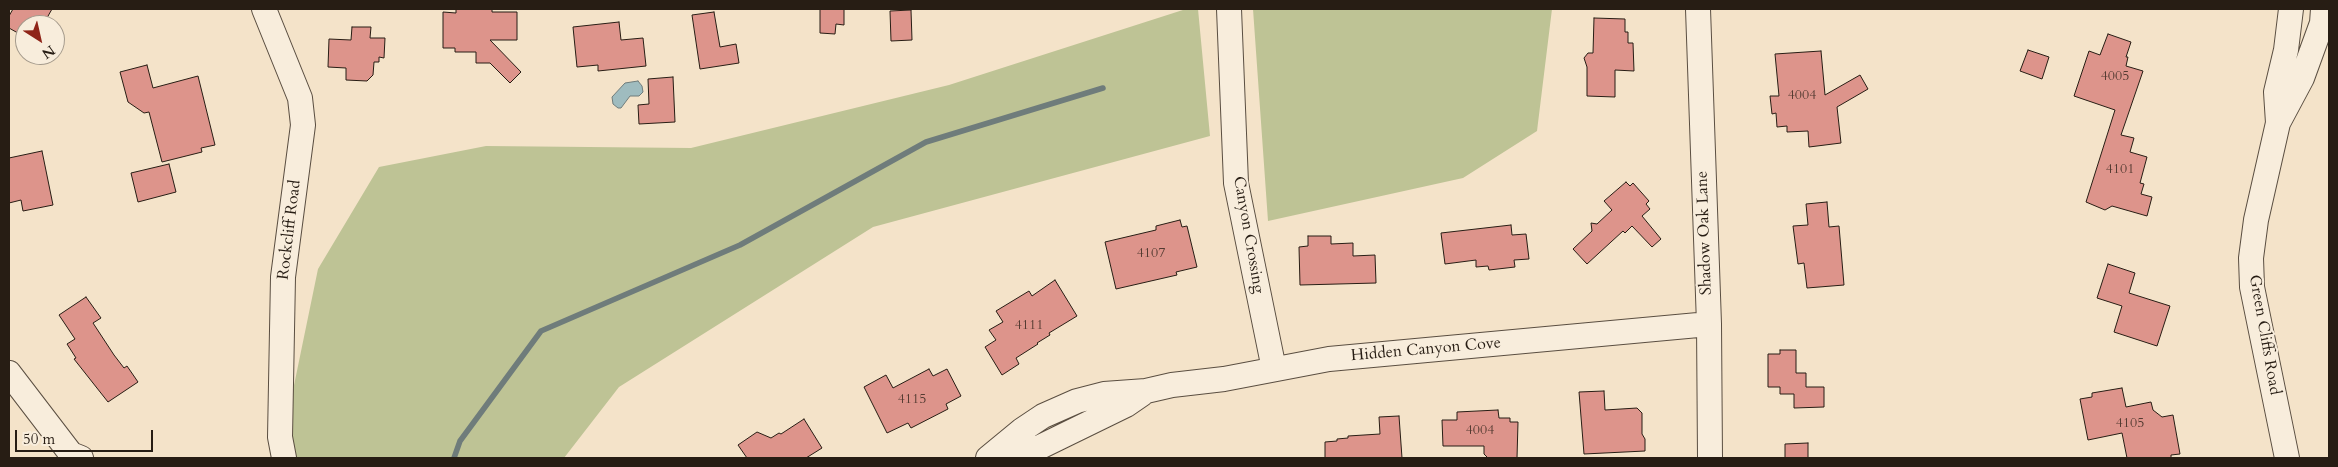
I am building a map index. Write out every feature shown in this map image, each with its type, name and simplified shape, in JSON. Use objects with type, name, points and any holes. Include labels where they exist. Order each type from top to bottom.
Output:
[{"type":"street","name":"Rockcliff Road","points":[[264,9],[300,98],[303,125],[283,277],[280,437],[284,458]]},
{"type":"street","name":"Canyon Crossing","points":[[1229,9],[1236,183],[1274,369]]},
{"type":"street","name":"Shadow Oak Lane","points":[[1698,9],[1708,324],[1710,458]]},
{"type":"street","name":"Green Cliffs Road","points":[[2278,123],[2276,92],[2286,50],[2291,9]]},
{"type":"street","name":"Green Cliffs Road","points":[[2287,458],[2252,287],[2252,258],[2256,220],[2278,123],[2302,78],[2322,23],[2323,9]]},
{"type":"street","name":"Hidden Canyon Cove","points":[[988,458],[1043,416],[1077,401],[1104,394],[1146,391],[1329,359],[1708,324]]},
{"type":"street","points":[[9,374],[71,454],[81,458]]},
{"type":"street","name":"Hidden Canyon Cove","points":[[1000,458],[1049,443],[1126,405],[1146,391]]},
{"type":"green space","points":[[1186,9],[1198,9],[1210,136],[873,227],[619,387],[564,458],[279,458],[318,269],[379,167],[486,146],[691,148],[949,85]]},
{"type":"green space","points":[[1253,9],[1552,9],[1537,131],[1463,178],[1268,221]]},
{"type":"water","points":[[638,81],[642,86],[643,92],[639,96],[630,96],[621,108],[613,104],[612,97],[625,83]]},
{"type":"building","points":[[13,9],[52,9],[49,15],[15,15],[15,31],[9,28],[9,16]]},
{"type":"building","points":[[456,9],[492,9],[492,12],[517,12],[517,40],[490,40],[521,72],[510,83],[490,63],[476,63],[476,52],[455,52],[455,48],[443,48],[443,12],[456,13]]},
{"type":"building","points":[[820,9],[844,9],[844,25],[836,24],[835,34],[820,33]]},
{"type":"building","points":[[911,10],[912,40],[891,41],[890,11]]},
{"type":"building","points":[[714,12],[720,47],[736,44],[739,63],[700,69],[692,15]]},
{"type":"building","points":[[1594,18],[1625,19],[1625,32],[1628,32],[1628,43],[1633,43],[1634,71],[1615,70],[1615,97],[1587,96],[1587,67],[1584,58],[1588,53],[1593,53]]},
{"type":"building","points":[[619,22],[621,40],[643,38],[646,66],[598,71],[598,65],[577,67],[573,27]]},
{"type":"building","points":[[352,27],[371,27],[370,38],[385,38],[384,58],[379,57],[379,62],[374,62],[373,75],[367,81],[346,80],[346,68],[328,67],[329,39],[351,40]]},
{"type":"building","points":[[2108,34],[2131,42],[2126,57],[2128,57],[2126,66],[2143,71],[2121,135],[2134,138],[2130,152],[2147,157],[2140,183],[2144,184],[2141,194],[2152,197],[2147,216],[2112,206],[2105,210],[2086,202],[2115,110],[2074,96],[2089,51],[2100,55]]},
{"type":"building","points":[[2028,50],[2049,57],[2042,79],[2020,71]]},
{"type":"building","points":[[1821,51],[1825,95],[1860,75],[1868,89],[1837,107],[1841,143],[1809,147],[1808,131],[1787,132],[1787,126],[1777,127],[1776,113],[1772,114],[1770,96],[1779,96],[1775,54]]},
{"type":"building","points":[[147,65],[153,88],[198,76],[215,145],[201,148],[202,152],[162,162],[149,112],[144,113],[128,102],[120,72]]},
{"type":"building","points":[[673,77],[675,122],[639,124],[638,105],[649,104],[648,79]]},
{"type":"building","points":[[42,151],[53,205],[23,211],[21,200],[9,203],[9,158]]},
{"type":"building","points":[[169,164],[176,192],[138,202],[131,173]]},
{"type":"building","points":[[1626,182],[1630,186],[1633,183],[1649,201],[1646,204],[1650,209],[1642,216],[1661,239],[1652,247],[1632,226],[1625,233],[1623,231],[1587,264],[1573,249],[1592,231],[1591,223],[1597,224],[1612,210],[1604,201]]},
{"type":"building","points":[[1827,202],[1829,227],[1839,226],[1844,285],[1807,288],[1804,263],[1798,264],[1793,226],[1808,225],[1806,204]]},
{"type":"building","points":[[1180,220],[1182,227],[1187,226],[1197,267],[1176,272],[1177,275],[1116,289],[1105,242],[1156,230],[1156,226]]},
{"type":"building","points":[[1511,225],[1512,235],[1526,234],[1529,259],[1514,260],[1515,267],[1489,270],[1488,266],[1476,267],[1476,260],[1445,264],[1441,233]]},
{"type":"building","points":[[1308,236],[1331,236],[1331,244],[1353,243],[1353,256],[1375,255],[1376,283],[1300,285],[1299,247],[1308,246]]},
{"type":"building","points":[[2108,264],[2135,273],[2129,293],[2170,306],[2157,346],[2114,332],[2122,306],[2097,298]]},
{"type":"building","points":[[1055,280],[1077,316],[1049,333],[1050,335],[1016,358],[1019,364],[1002,375],[985,347],[996,340],[989,330],[1003,322],[996,311],[1029,291],[1032,296]]},
{"type":"building","points":[[86,297],[101,318],[93,323],[114,355],[124,368],[127,366],[138,382],[108,402],[74,359],[76,358],[67,344],[75,339],[59,315]]},
{"type":"building","points":[[1780,350],[1796,350],[1796,373],[1806,373],[1806,387],[1824,387],[1824,407],[1794,408],[1794,394],[1780,394],[1780,387],[1768,387],[1768,354],[1780,354]]},
{"type":"building","points":[[929,369],[933,376],[947,369],[961,396],[946,404],[948,409],[911,428],[908,423],[887,433],[864,387],[886,375],[893,388]]},
{"type":"building","points":[[2122,388],[2126,407],[2151,402],[2153,410],[2162,417],[2173,415],[2180,454],[2171,455],[2171,458],[2127,458],[2122,433],[2088,440],[2080,399],[2092,397],[2092,393]]},
{"type":"building","points":[[1604,391],[1605,410],[1637,408],[1642,413],[1642,434],[1645,439],[1645,451],[1584,454],[1579,392]]},
{"type":"building","points":[[1498,410],[1499,418],[1510,418],[1510,422],[1518,422],[1517,458],[1488,458],[1484,454],[1484,446],[1443,446],[1442,420],[1457,420],[1457,412]]},
{"type":"building","points":[[1399,416],[1402,458],[1325,458],[1325,442],[1337,441],[1337,439],[1348,438],[1348,436],[1380,434],[1379,417]]},
{"type":"building","points":[[804,419],[822,448],[806,458],[747,458],[738,445],[757,432],[771,438],[779,433],[781,434]]},
{"type":"building","points":[[1808,443],[1808,458],[1785,458],[1785,444]]},
{"type":"waterway","points":[[454,458],[460,441],[541,331],[740,245],[926,142],[1103,88]]}]
